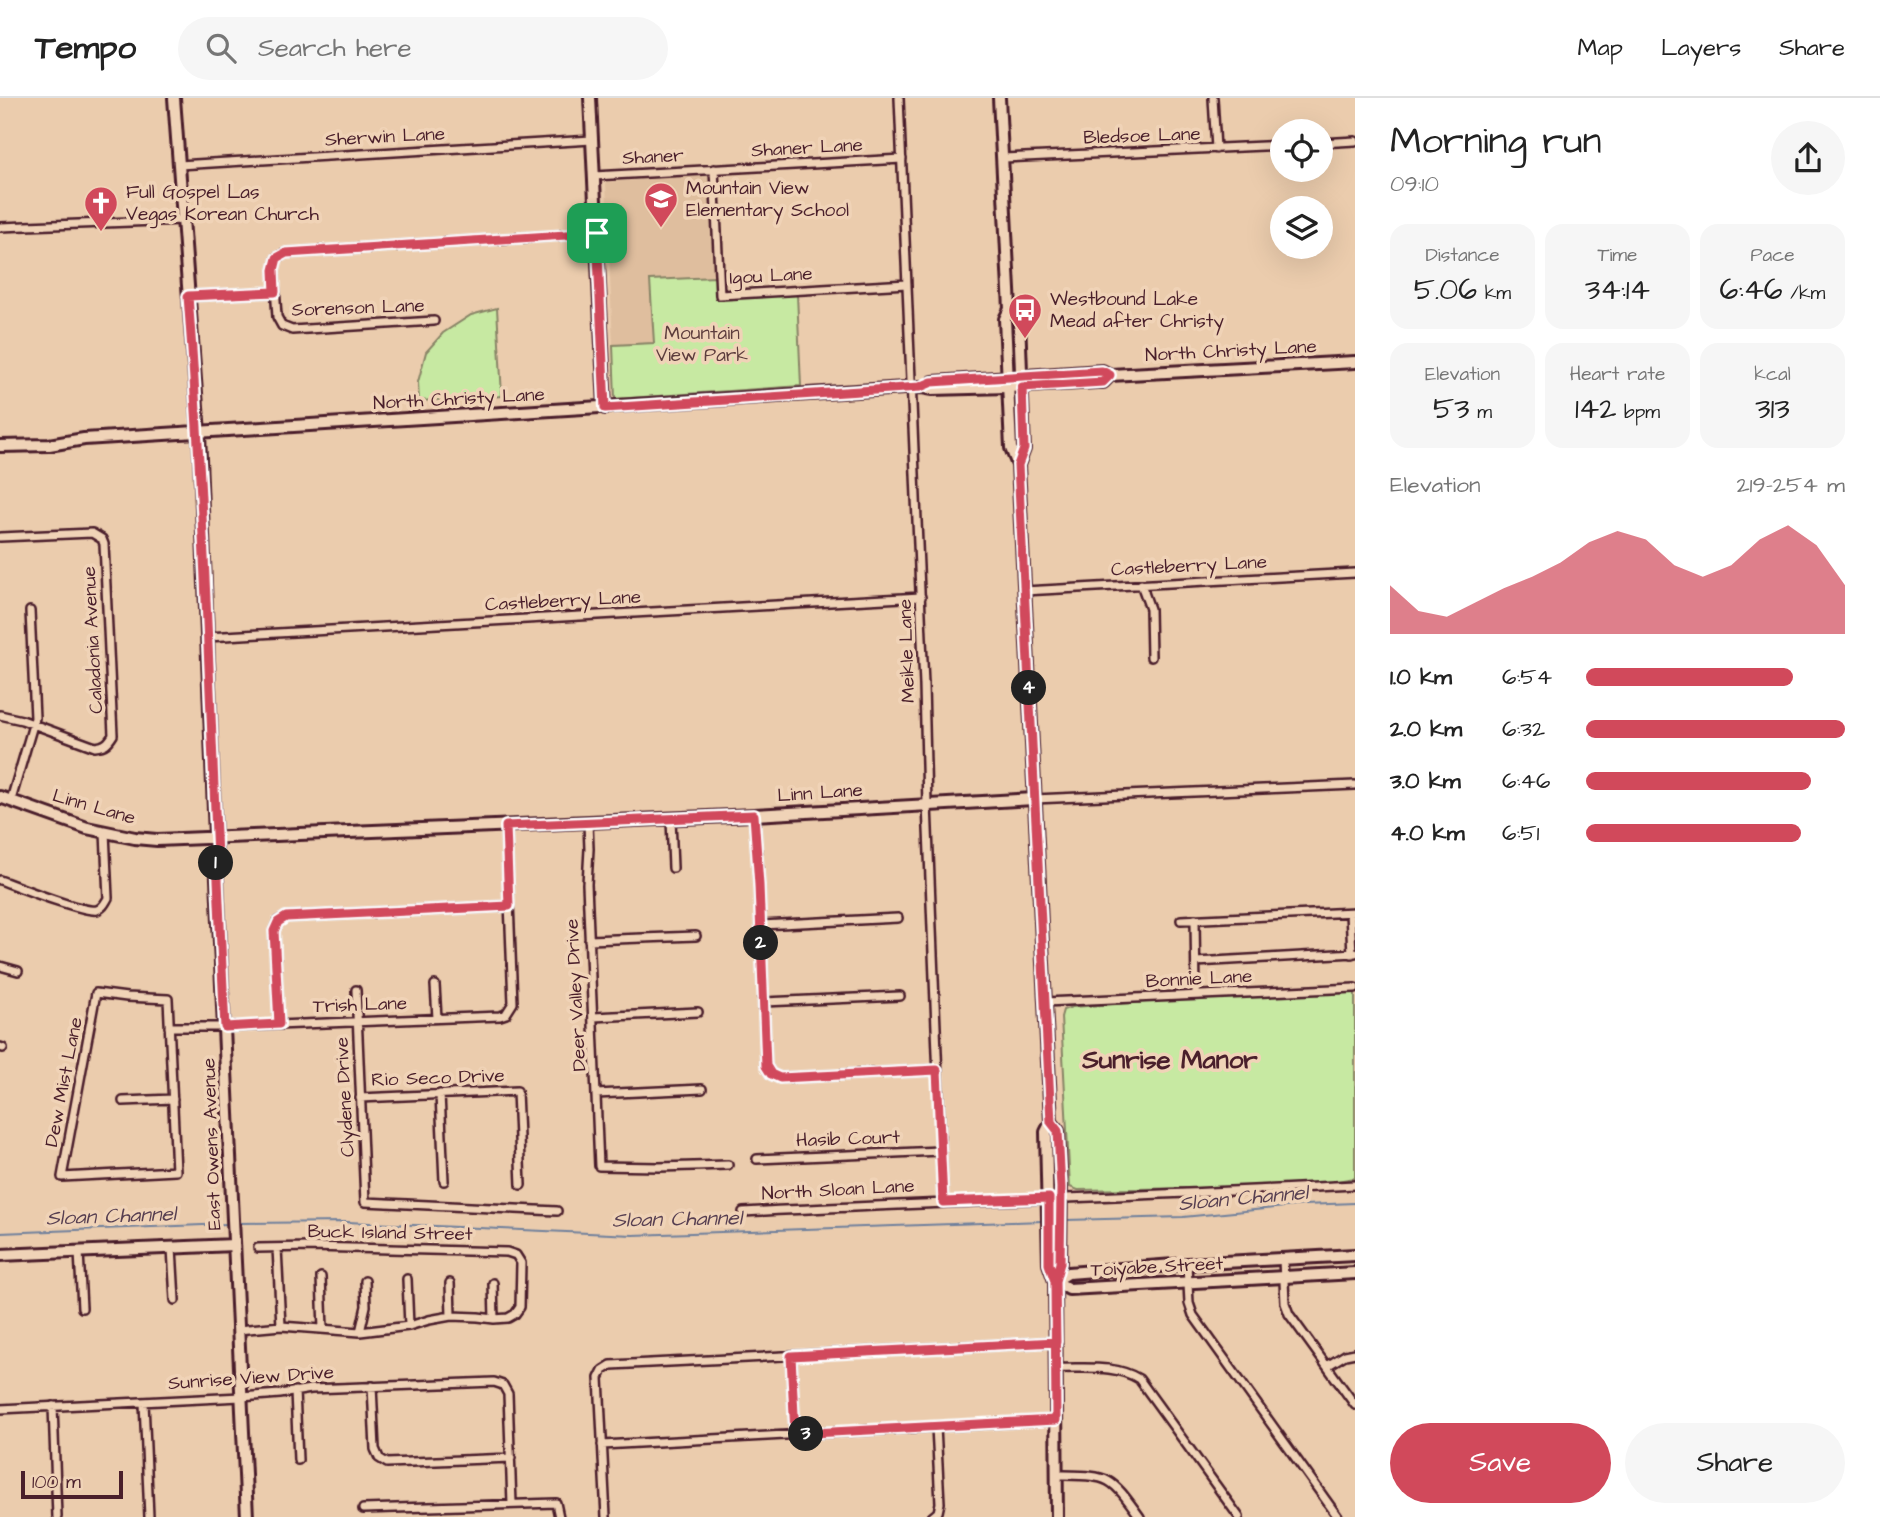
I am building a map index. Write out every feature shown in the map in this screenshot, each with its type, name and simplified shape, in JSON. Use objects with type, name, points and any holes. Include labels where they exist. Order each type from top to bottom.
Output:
[{"type":"street","name":"East Owens Avenue","points":[[174,98],[199,433],[247,1517]]},
{"type":"street","points":[[590,98],[605,408]]},
{"type":"street","name":"Meikle Lane","points":[[900,98],[907,284],[916,388],[920,597],[943,1202]]},
{"type":"street","points":[[999,98],[1010,309],[1005,319],[1011,448],[1018,465],[1051,1122],[1046,1132],[1060,1263],[1055,1281],[1058,1517]]},
{"type":"street","points":[[1213,98],[1216,149]]},
{"type":"street","name":"Sherwin Lane","points":[[179,165],[592,140]]},
{"type":"street","points":[[1333,142],[1355,141]]},
{"type":"street","name":"Bledsoe Lane","points":[[1003,158],[1270,146]]},
{"type":"street","name":"Shaner Lane","points":[[714,169],[902,159]]},
{"type":"street","name":"Shaner","points":[[594,176],[714,169]]},
{"type":"street","name":"Igou Lane","points":[[714,169],[720,295],[907,284]]},
{"type":"street","points":[[0,227],[183,220]]},
{"type":"street","points":[[188,296],[275,292],[274,270],[277,258],[286,253],[597,233]]},
{"type":"street","name":"Sorenson Lane","points":[[275,292],[277,317],[282,326],[292,330],[434,321]]},
{"type":"street","points":[[1010,309],[1020,319],[1024,449],[1018,465]]},
{"type":"street","name":"North Christy Lane","points":[[0,446],[932,389],[1022,381],[1103,382],[1110,375],[1355,362]]},
{"type":"street","name":"Caladonia Avenue","points":[[0,537],[92,533],[104,544],[113,735],[108,743],[95,747],[34,725]]},
{"type":"street","name":"Castleberry Lane","points":[[1024,591],[1355,573]]},
{"type":"street","points":[[1141,584],[1150,609],[1151,657]]},
{"type":"street","name":"Castleberry Lane","points":[[207,637],[920,597]]},
{"type":"street","points":[[6,799],[34,725],[30,611]]},
{"type":"street","points":[[0,715],[34,725]]},
{"type":"street","name":"Linn Lane","points":[[6,799],[105,832],[157,840],[671,819],[927,804],[1355,785]]},
{"type":"street","points":[[754,815],[766,1066],[771,1074],[780,1078],[937,1070]]},
{"type":"street","points":[[671,819],[673,868]]},
{"type":"street","name":"Deer Valley Drive","points":[[588,822],[587,884],[599,1166],[728,1165]]},
{"type":"street","points":[[279,1024],[274,931],[278,922],[286,917],[509,906],[506,826]]},
{"type":"street","points":[[0,880],[92,911],[103,906],[108,898],[105,832]]},
{"type":"street","name":"Trish Lane","points":[[169,1027],[500,1016],[509,1011],[513,1003],[509,906]]},
{"type":"street","points":[[1181,920],[1352,912],[1353,953],[1196,962]]},
{"type":"street","points":[[761,925],[898,918]]},
{"type":"street","points":[[1195,919],[1196,994]]},
{"type":"street","points":[[589,940],[696,936]]},
{"type":"street","points":[[0,965],[18,971]]},
{"type":"street","points":[[435,985],[436,1018]]},
{"type":"street","name":"Bonnie Lane","points":[[1045,1002],[1355,988]]},
{"type":"street","name":"Clydene Drive","points":[[356,990],[365,1202],[557,1211]]},
{"type":"street","name":"Dew Mist Lane","points":[[169,1027],[168,999],[96,993],[62,1177],[176,1171],[173,1099]]},
{"type":"street","points":[[764,1002],[900,996]]},
{"type":"street","points":[[593,1017],[698,1012]]},
{"type":"street","points":[[123,1101],[173,1099],[169,1027]]},
{"type":"street","points":[[596,1094],[702,1089]]},
{"type":"street","name":"Rio Seco Drive","points":[[360,1097],[517,1091],[521,1185]]},
{"type":"street","points":[[440,1094],[444,1181]]},
{"type":"street","name":"Hasib Court","points":[[757,1159],[940,1151]]},
{"type":"street","name":"North Sloan Lane","points":[[743,1212],[943,1202],[1055,1204],[1355,1185]]},
{"type":"street","points":[[0,1255],[234,1245]]},
{"type":"street","name":"Buck Island Street","points":[[258,1248],[311,1247],[514,1254],[521,1263],[520,1307],[508,1318],[494,1319]]},
{"type":"street","points":[[172,1248],[175,1300]]},
{"type":"street","points":[[276,1248],[281,1326]]},
{"type":"street","points":[[79,1252],[82,1308]]},
{"type":"street","name":"Toiyabe Street","points":[[1355,1255],[1068,1273],[1055,1281],[1069,1289],[1355,1273]]},
{"type":"street","points":[[1283,1259],[1285,1303],[1290,1314],[1355,1405]]},
{"type":"street","points":[[1187,1264],[1192,1315],[1338,1517]]},
{"type":"street","points":[[321,1277],[323,1329]]},
{"type":"street","points":[[407,1279],[409,1326]]},
{"type":"street","points":[[360,1332],[366,1306],[365,1281]]},
{"type":"street","points":[[450,1283],[451,1316]]},
{"type":"street","points":[[238,1330],[281,1326],[360,1332],[409,1326],[451,1316],[494,1319],[493,1283]]},
{"type":"street","points":[[606,1517],[599,1378],[603,1370],[611,1365],[1056,1342]]},
{"type":"street","points":[[1327,1366],[1345,1355],[1355,1353]]},
{"type":"street","points":[[791,1356],[795,1434]]},
{"type":"street","points":[[1056,1368],[1116,1369],[1139,1379],[1239,1517]]},
{"type":"street","name":"Sunrise View Drive","points":[[0,1409],[241,1397],[311,1388],[494,1382],[503,1385],[508,1394],[511,1458]]},
{"type":"street","points":[[372,1385],[375,1448],[379,1458],[387,1463],[511,1458],[512,1504]]},
{"type":"street","points":[[295,1391],[298,1460]]},
{"type":"street","points":[[144,1402],[149,1517]]},
{"type":"street","points":[[53,1406],[57,1517]]},
{"type":"street","points":[[601,1445],[1056,1420]]},
{"type":"street","points":[[935,1514],[940,1503],[936,1427]]},
{"type":"street","points":[[1057,1475],[1097,1476],[1108,1479],[1119,1488],[1140,1517]]},
{"type":"street","points":[[363,1509],[556,1503],[559,1517]]},
{"type":"shaded area","name":"Mountain View Elementary School","points":[[711,175],[715,277],[650,280],[654,343],[613,345],[606,182]]},
{"type":"green space","name":"Mountain View Park","points":[[715,277],[716,299],[797,294],[801,386],[615,399],[613,345],[654,343],[650,280]]},
{"type":"green space","points":[[497,308],[502,396],[419,401],[418,382],[426,352],[443,333],[471,315]]},
{"type":"green space","points":[[1355,988],[1355,1178],[1306,1186],[1078,1190],[1070,1187],[1061,1017],[1063,1010],[1072,1007]]},
{"type":"waterway","name":"Sloan Channel","points":[[1066,1220],[1183,1217],[1304,1205],[1355,1203]]},
{"type":"waterway","name":"Sloan Channel","points":[[237,1223],[347,1222],[633,1235],[1043,1221]]},
{"type":"waterway","name":"Sloan Channel","points":[[0,1233],[228,1224]]},
{"type":"place","name":"Mountain View Elementary School","points":[[661,229]]},
{"type":"place","name":"Full Gospel Las Vegas Korean Church","points":[[101,233]]},
{"type":"place","name":"Westbound Lake Mead after Christy","points":[[1025,340]]},
{"type":"district","name":"Sunrise Manor","points":[[1170,1060]]},
{"type":"route","points":[[597,233],[286,253],[277,258],[274,270],[275,292],[188,296],[199,433],[225,1027],[279,1024],[274,931],[275,925],[286,917],[509,906],[506,826],[754,815],[766,1066],[771,1074],[780,1078],[937,1070],[943,1202],[1049,1198],[1049,1264],[1055,1281],[1056,1420],[795,1434],[791,1356],[1056,1342],[1055,1281],[1060,1263],[1061,1188],[1058,1131],[1051,1122],[1023,584],[1018,465],[1024,449],[1022,387],[1103,382],[1110,375],[1102,371],[1022,376],[932,382],[920,387],[605,408],[597,233]]}]
